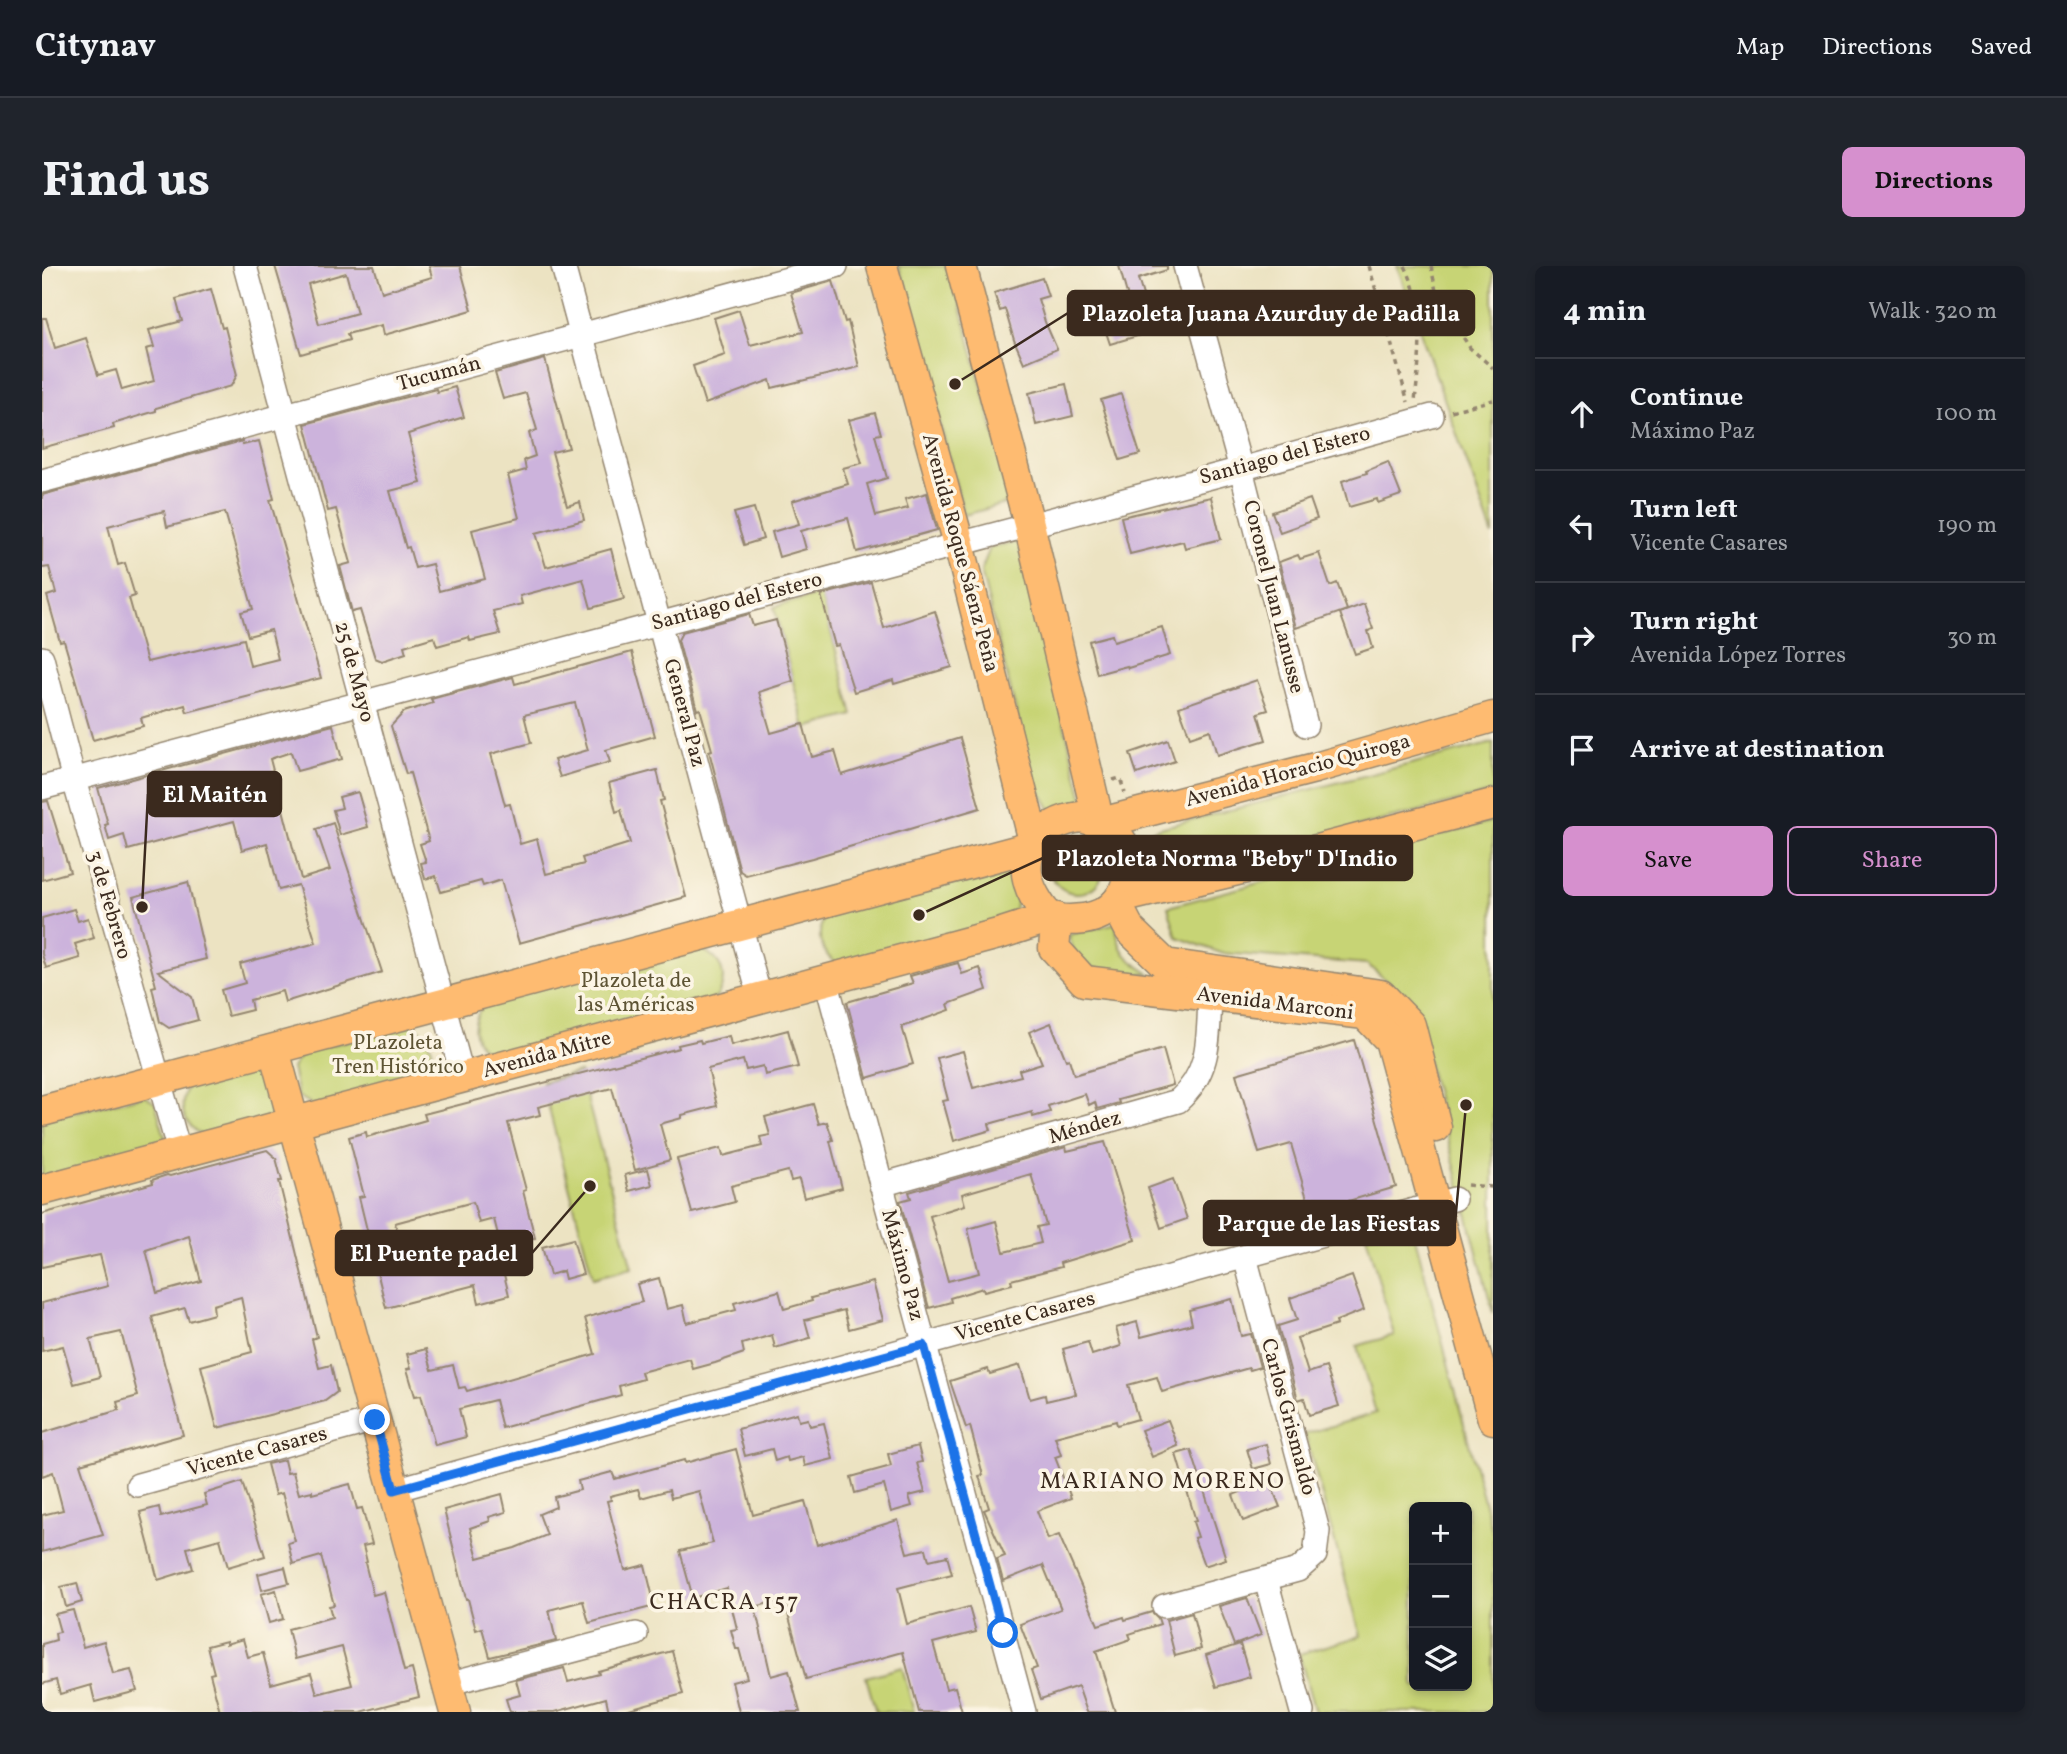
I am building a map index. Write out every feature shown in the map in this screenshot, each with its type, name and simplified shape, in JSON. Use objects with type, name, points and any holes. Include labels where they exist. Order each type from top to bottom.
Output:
[{"type":"main road","name":"Avenida Roque Sáenz Peña","points":[[882,266],[959,544],[1033,844]]},
{"type":"main road","points":[[961,266],[1030,524],[1098,822]]},
{"type":"main road","name":"Avenida Horacio Quiroga","points":[[1098,822],[1328,765],[1493,717]]},
{"type":"main road","points":[[1118,901],[1126,887],[1129,871],[1127,855],[1121,840],[1098,822],[1081,817],[1066,819],[1051,825],[1033,844],[1027,862],[1027,877],[1039,904],[1054,918],[1080,920],[1094,917],[1118,901],[1493,804]]},
{"type":"main road","points":[[42,1111],[741,925],[1033,844]]},
{"type":"main road","name":"Avenida Marconi","points":[[1118,901],[1130,930],[1165,964],[1381,995],[1410,1025],[1493,1419]]},
{"type":"main road","name":"Avenida Marconi","points":[[1054,918],[1055,948],[1084,981],[1365,1014],[1390,1040],[1493,1348]]},
{"type":"main road","name":"Avenida Mitre","points":[[42,1190],[179,1151],[463,1078],[1054,918]]},
{"type":"main road","points":[[274,1050],[451,1698]]},
{"type":"street","name":"25 de Mayo","points":[[245,266],[463,1078]]},
{"type":"street","name":"General Paz","points":[[563,266],[760,998]]},
{"type":"street","name":"Tucumán","points":[[42,481],[836,266]]},
{"type":"street","name":"Coronel Juan Lanusse","points":[[1185,266],[1241,469],[1306,725]]},
{"type":"street","name":"Santiago del Estero","points":[[42,788],[362,705],[659,622],[1241,469],[1422,418]]},
{"type":"street","name":"3 de Febrero","points":[[42,658],[179,1151]]},
{"type":"street","name":"Máximo Paz","points":[[826,980],[1024,1712]]},
{"type":"street","name":"Méndez","points":[[881,1185],[1178,1101],[1193,1088],[1202,1069],[1207,1051],[1210,996]]},
{"type":"street","name":"Vicente Casares","points":[[394,1490],[1445,1201]]},
{"type":"street","name":"Carlos Grismaldo","points":[[1245,1257],[1318,1531],[1315,1555],[1298,1570],[1266,1580]]},
{"type":"street","name":"Vicente Casares","points":[[138,1485],[375,1420]]},
{"type":"street","points":[[1164,1606],[1266,1580],[1302,1712]]},
{"type":"street","points":[[451,1698],[636,1634]]},
{"type":"path","points":[[1369,266],[1422,418]]},
{"type":"path","points":[[1405,266],[1417,302],[1422,418]]},
{"type":"path","points":[[1431,266],[1437,296],[1470,348],[1493,368]]},
{"type":"path","points":[[1422,418],[1493,400]]},
{"type":"green space","points":[[899,266],[950,266],[1012,502],[964,515]]},
{"type":"green space","points":[[1397,266],[1493,266],[1493,536]]},
{"type":"green space","points":[[1018,542],[1084,803],[1070,812],[1051,810],[1033,779],[981,571],[990,548]]},
{"type":"green space","points":[[821,594],[853,715],[805,728],[774,607]]},
{"type":"green space","points":[[1493,743],[1493,792],[1169,875],[1146,870],[1139,861],[1141,837],[1156,829]]},
{"type":"green space","points":[[1493,821],[1493,1313],[1412,1002],[1367,964],[1221,953],[1177,937],[1168,907]]},
{"type":"green space","points":[[1077,839],[1096,847],[1104,866],[1096,885],[1077,893],[1058,885],[1050,866],[1058,847]]},
{"type":"green space","points":[[998,867],[1016,890],[1012,918],[841,966],[823,949],[820,935],[827,911]]},
{"type":"green space","points":[[1116,923],[1118,941],[1125,954],[1150,974],[1100,970],[1080,959],[1073,949],[1069,935]]},
{"type":"green space","name":"Plazoleta de las Américas","points":[[701,949],[714,958],[722,970],[722,983],[716,998],[501,1057],[490,1053],[477,1041],[477,1017],[487,1000]]},
{"type":"green space","name":"PLazoleta Tren Histórico","points":[[411,1025],[421,1030],[432,1048],[429,1069],[423,1077],[315,1106],[298,1096],[292,1068],[303,1052]]},
{"type":"green space","points":[[255,1065],[266,1076],[272,1088],[273,1102],[269,1117],[205,1137],[192,1127],[183,1108],[188,1085]]},
{"type":"green space","points":[[580,1072],[632,1268],[593,1278],[542,1082]]},
{"type":"green space","points":[[145,1096],[155,1103],[165,1137],[160,1148],[42,1186],[42,1119]]},
{"type":"green space","points":[[1411,1222],[1493,1535],[1493,1712],[1315,1712],[1299,1654],[1361,1636],[1305,1434],[1376,1413],[1357,1346],[1394,1335],[1366,1235]]},
{"type":"green space","points":[[902,1667],[914,1712],[876,1712],[866,1677]]},
{"type":"building","points":[[275,266],[374,266],[382,292],[432,277],[429,266],[460,266],[472,310],[384,335],[382,325],[347,334],[349,340],[301,354]],"holes":[[[346,273],[357,313],[319,324],[308,284]]]},
{"type":"building","points":[[1119,266],[1167,266],[1167,270],[1138,279],[1154,331],[1110,344],[1101,317],[1131,308]]},
{"type":"building","points":[[1042,278],[1048,296],[1038,299],[1057,349],[1024,363],[1005,309],[1000,311],[994,293]]},
{"type":"building","points":[[833,281],[845,322],[848,321],[859,367],[772,388],[770,380],[705,404],[693,366],[725,355],[714,318],[739,310],[750,345],[803,332],[791,293]]},
{"type":"building","points":[[211,289],[222,328],[225,327],[237,375],[231,386],[156,408],[156,411],[113,424],[114,428],[42,448],[42,318],[46,318],[55,348],[86,338],[98,375],[116,370],[122,390],[154,381],[146,349],[154,347],[149,330],[182,321],[176,299]]},
{"type":"building","points":[[545,359],[569,448],[552,452],[567,506],[580,502],[584,520],[536,533],[546,567],[611,549],[624,599],[591,608],[583,579],[520,596],[522,604],[493,611],[500,634],[470,641],[469,637],[437,646],[434,637],[404,646],[406,653],[382,661],[375,658],[360,610],[352,612],[340,566],[351,563],[336,509],[328,511],[305,424],[436,389],[437,392],[455,387],[464,417],[408,434],[421,483],[390,491],[406,548],[409,547],[415,568],[432,564],[439,591],[485,579],[472,530],[519,518],[508,475],[526,470],[524,460],[535,456],[529,433],[537,430],[526,393],[503,399],[495,373]]},
{"type":"building","points":[[1066,384],[1073,416],[1036,425],[1029,393]]},
{"type":"building","points":[[1121,394],[1140,454],[1120,460],[1101,400]]},
{"type":"building","points":[[875,413],[881,434],[875,435],[887,478],[867,484],[876,516],[908,508],[905,499],[927,493],[937,530],[857,552],[848,518],[801,531],[806,549],[779,557],[772,532],[799,524],[792,501],[848,484],[843,468],[862,463],[849,420]]},
{"type":"building","points":[[242,441],[243,445],[259,441],[274,499],[270,500],[321,678],[187,712],[185,705],[141,718],[143,726],[93,740],[64,641],[60,642],[47,596],[56,593],[49,567],[42,568],[42,495]],"holes":[[[164,511],[167,527],[225,512],[253,609],[241,612],[248,636],[271,630],[278,659],[250,666],[244,639],[147,662],[129,598],[135,596],[125,563],[118,565],[108,526]]]},
{"type":"building","points":[[1388,462],[1401,495],[1378,503],[1377,499],[1349,507],[1342,481],[1367,473],[1366,471]]},
{"type":"building","points":[[1211,497],[1221,539],[1185,548],[1183,541],[1130,554],[1121,517]]},
{"type":"building","points":[[1310,499],[1317,519],[1280,532],[1272,512]]},
{"type":"building","points":[[754,508],[763,539],[744,545],[734,513]]},
{"type":"building","points":[[1319,553],[1330,586],[1337,583],[1347,610],[1296,628],[1279,562],[1298,555],[1300,559]]},
{"type":"building","points":[[871,582],[884,628],[935,611],[952,667],[894,684],[893,680],[854,692],[839,645],[835,646],[821,595]]},
{"type":"building","points":[[1364,604],[1373,629],[1368,631],[1373,648],[1355,654],[1340,613]]},
{"type":"building","points":[[749,614],[753,626],[776,620],[793,681],[759,692],[771,733],[803,724],[812,757],[835,751],[842,775],[960,738],[980,808],[812,858],[746,875],[740,871],[709,751],[712,750],[700,709],[697,710],[678,640],[682,632]]},
{"type":"building","points":[[1162,627],[1170,655],[1097,674],[1089,641],[1112,635],[1114,641]]},
{"type":"building","points":[[632,652],[655,736],[606,750],[610,762],[560,777],[554,760],[588,750],[575,703],[524,715],[531,743],[491,754],[505,805],[510,804],[520,844],[537,839],[546,874],[584,864],[582,858],[630,843],[621,810],[616,812],[609,783],[657,770],[664,800],[660,801],[686,897],[519,943],[501,880],[483,886],[481,881],[441,892],[436,876],[425,879],[421,863],[426,862],[420,844],[429,841],[410,773],[406,774],[391,726],[404,712],[433,703],[431,699],[513,677],[515,684]]},
{"type":"building","points":[[1257,680],[1268,710],[1258,713],[1266,740],[1217,755],[1210,730],[1190,737],[1179,707]]},
{"type":"building","points":[[333,725],[342,759],[297,771],[291,752],[270,759],[301,879],[330,870],[316,829],[333,823],[382,972],[285,1002],[282,991],[250,1000],[252,1010],[228,1016],[221,990],[245,983],[240,964],[316,943],[298,885],[279,890],[267,843],[242,850],[234,821],[128,850],[124,835],[109,840],[105,825],[108,824],[98,788]]},
{"type":"building","points":[[1168,740],[1175,761],[1137,774],[1130,753]]},
{"type":"building","points":[[358,792],[368,827],[340,835],[333,810],[342,808],[339,797]]},
{"type":"building","points":[[48,801],[70,872],[42,880],[42,802]]},
{"type":"building","points":[[188,882],[206,959],[158,971],[192,997],[198,1020],[169,1028],[160,1022],[152,987],[156,986],[133,897]]},
{"type":"building","points":[[74,909],[78,921],[88,918],[94,938],[75,944],[80,958],[46,968],[42,954],[42,918]]},
{"type":"building","points":[[958,963],[962,974],[980,968],[987,990],[948,1004],[950,1010],[902,1027],[913,1064],[867,1078],[847,1002],[913,983],[910,976]]},
{"type":"building","points":[[1051,1023],[1074,1075],[1163,1049],[1173,1085],[1118,1100],[1119,1103],[1097,1109],[1095,1102],[1089,1105],[1085,1094],[1048,1106],[1050,1112],[1033,1117],[1032,1112],[989,1124],[991,1130],[954,1141],[943,1101],[948,1100],[937,1058],[963,1051],[973,1088],[1021,1076],[1019,1070],[1042,1063],[1029,1032]]},
{"type":"building","points":[[788,1030],[798,1067],[765,1075],[763,1066],[746,1070],[743,1060],[708,1069],[717,1106],[660,1124],[670,1160],[635,1170],[612,1088],[538,1107],[540,1115],[508,1123],[526,1190],[523,1191],[535,1238],[501,1247],[494,1219],[479,1223],[473,1202],[395,1223],[408,1270],[457,1257],[460,1268],[500,1258],[509,1295],[479,1303],[475,1285],[386,1308],[359,1197],[364,1196],[349,1137],[366,1132],[367,1137],[426,1120],[424,1114],[679,1048],[678,1045],[729,1036],[731,1045]]},
{"type":"building","points":[[1354,1040],[1396,1187],[1311,1212],[1291,1144],[1259,1153],[1236,1074]]},
{"type":"building","points":[[813,1104],[819,1124],[827,1122],[842,1188],[804,1198],[799,1179],[791,1181],[788,1171],[731,1186],[735,1202],[692,1213],[677,1159],[721,1148],[723,1156],[762,1146],[760,1137],[770,1135],[765,1117]]},
{"type":"building","points":[[1105,1142],[1135,1240],[1060,1263],[1061,1267],[1011,1280],[1012,1284],[984,1291],[983,1288],[929,1308],[900,1201],[911,1198],[909,1192],[1066,1147],[1067,1151]],"holes":[[[1031,1174],[1046,1225],[1037,1227],[1041,1243],[1004,1252],[996,1221],[968,1229],[979,1273],[948,1281],[930,1216],[965,1205],[962,1194]]]},
{"type":"building","points":[[267,1150],[276,1158],[282,1181],[279,1181],[317,1337],[312,1339],[319,1368],[331,1365],[337,1392],[325,1401],[217,1428],[201,1366],[252,1352],[241,1297],[213,1305],[214,1314],[189,1321],[185,1308],[152,1317],[183,1435],[80,1464],[103,1535],[42,1552],[42,1515],[63,1510],[53,1472],[42,1476],[42,1433],[119,1410],[117,1402],[138,1396],[121,1332],[90,1339],[100,1377],[74,1384],[63,1346],[42,1351],[42,1303],[108,1286],[100,1255],[42,1267],[42,1214]],"holes":[[[189,1236],[201,1281],[157,1293],[146,1250]]]},
{"type":"building","points":[[648,1169],[652,1185],[629,1191],[625,1175]]},
{"type":"building","points":[[1173,1179],[1187,1219],[1161,1228],[1148,1188]]},
{"type":"building","points":[[573,1239],[583,1274],[565,1279],[563,1271],[550,1275],[542,1247]]},
{"type":"building","points":[[1352,1276],[1364,1310],[1336,1321],[1337,1325],[1297,1338],[1308,1373],[1326,1367],[1339,1406],[1309,1415],[1304,1398],[1298,1400],[1278,1326],[1297,1320],[1290,1298]]},
{"type":"building","points":[[659,1278],[667,1309],[683,1305],[687,1323],[736,1310],[734,1303],[779,1291],[784,1309],[812,1301],[811,1298],[873,1282],[883,1320],[849,1329],[844,1310],[805,1320],[810,1338],[775,1348],[772,1335],[742,1344],[744,1353],[715,1363],[693,1369],[690,1359],[641,1372],[643,1379],[619,1386],[621,1395],[502,1428],[495,1400],[459,1409],[466,1437],[435,1445],[421,1395],[415,1396],[407,1369],[411,1368],[407,1354],[426,1349],[432,1370],[453,1365],[459,1388],[465,1387],[467,1391],[595,1354],[585,1318],[642,1302],[637,1284]]},
{"type":"building","points":[[1232,1299],[1241,1336],[1251,1334],[1260,1367],[1162,1392],[1157,1377],[1128,1385],[1138,1419],[1117,1425],[1116,1421],[1055,1437],[1061,1455],[1055,1457],[1071,1498],[1037,1511],[1048,1539],[1059,1535],[1098,1625],[1152,1612],[1160,1624],[1129,1634],[1131,1639],[1096,1651],[1115,1712],[1087,1712],[1078,1686],[1041,1699],[1031,1670],[1037,1668],[1020,1624],[1061,1609],[1043,1565],[1003,1581],[997,1559],[1005,1556],[984,1510],[989,1508],[979,1476],[983,1475],[970,1426],[966,1428],[950,1381],[988,1369],[990,1374],[1020,1365],[1030,1399],[1045,1395],[1046,1401],[1076,1394],[1063,1349],[1088,1342],[1092,1355],[1121,1346],[1116,1328],[1137,1322],[1141,1337],[1192,1324],[1189,1310]]},
{"type":"building","points":[[797,1413],[799,1421],[808,1419],[810,1426],[824,1423],[833,1459],[805,1466],[803,1457],[788,1461],[787,1457],[775,1461],[772,1449],[745,1456],[738,1429]]},
{"type":"building","points":[[1168,1420],[1178,1446],[1152,1457],[1141,1430]]},
{"type":"building","points":[[1266,1444],[1271,1464],[1253,1469],[1247,1449]]},
{"type":"building","points":[[918,1446],[922,1462],[917,1463],[925,1492],[909,1496],[912,1506],[891,1512],[884,1485],[855,1493],[851,1477],[891,1466],[888,1454]]},
{"type":"building","points":[[736,1449],[753,1515],[805,1501],[817,1545],[898,1520],[907,1553],[926,1549],[929,1560],[947,1556],[952,1574],[898,1588],[907,1624],[969,1607],[976,1632],[933,1643],[946,1689],[955,1687],[962,1712],[919,1712],[903,1652],[806,1679],[784,1599],[755,1607],[771,1676],[789,1671],[800,1712],[739,1712],[732,1682],[747,1678],[731,1630],[737,1629],[727,1588],[693,1598],[680,1551],[713,1543],[699,1491],[671,1498],[669,1490],[641,1498],[638,1489],[610,1496],[611,1500],[607,1501],[625,1570],[645,1565],[655,1606],[589,1623],[583,1601],[549,1610],[556,1641],[490,1657],[482,1628],[476,1630],[466,1599],[444,1510],[502,1494],[506,1512],[489,1517],[490,1521],[470,1528],[478,1558],[515,1548],[547,1535],[539,1514],[556,1507],[554,1497],[580,1490],[578,1481],[612,1472],[615,1479]]},
{"type":"building","points":[[1191,1450],[1226,1559],[1207,1565],[1204,1565],[1194,1538],[1198,1537],[1193,1522],[1196,1521],[1176,1454]]},
{"type":"building","points":[[284,1460],[287,1473],[293,1472],[299,1494],[312,1491],[312,1494],[350,1484],[357,1509],[362,1508],[372,1544],[363,1546],[373,1595],[384,1592],[404,1671],[412,1669],[419,1697],[361,1712],[220,1712],[210,1674],[214,1673],[207,1646],[226,1641],[226,1644],[243,1639],[248,1657],[263,1653],[271,1684],[311,1673],[317,1694],[352,1685],[342,1647],[295,1659],[288,1629],[332,1617],[329,1606],[334,1605],[321,1556],[293,1564],[288,1543],[295,1541],[282,1493],[275,1495],[267,1464]]},
{"type":"building","points":[[1269,1480],[1280,1507],[1243,1521],[1233,1495]]},
{"type":"building","points":[[242,1482],[265,1556],[228,1567],[220,1539],[187,1548],[193,1569],[158,1580],[140,1512],[159,1507],[161,1517],[207,1505],[204,1494]]},
{"type":"building","points":[[285,1567],[289,1583],[262,1590],[258,1574]]},
{"type":"building","points":[[77,1583],[82,1602],[66,1607],[61,1587]]},
{"type":"building","points":[[276,1590],[283,1619],[269,1623],[261,1594]]},
{"type":"building","points":[[1247,1598],[1261,1635],[1234,1645],[1219,1606]]},
{"type":"building","points":[[73,1610],[83,1647],[104,1641],[113,1674],[131,1670],[137,1691],[95,1702],[91,1685],[60,1694],[56,1680],[42,1684],[42,1644],[56,1640],[55,1633],[60,1632],[55,1614]]},
{"type":"building","points":[[1192,1613],[1201,1649],[1175,1656],[1166,1620]]},
{"type":"building","points":[[1240,1644],[1250,1677],[1216,1687],[1206,1655]]},
{"type":"building","points":[[672,1651],[683,1694],[618,1712],[609,1712],[606,1698],[555,1712],[510,1712],[506,1699],[520,1695],[516,1680],[564,1668],[568,1682]]},
{"type":"place","name":"Plazoleta Juana Azurduy de Padilla","points":[[955,384]]},
{"type":"place","name":"El Maitén","points":[[142,907]]},
{"type":"place","name":"Plazoleta Norma \"Beby\" D'Indio","points":[[919,915]]},
{"type":"place","name":"Parque de las Fiestas","points":[[1466,1105]]},
{"type":"place","name":"El Puente padel","points":[[590,1186]]},
{"type":"district","name":"MARIANO MORENO","points":[[1163,1482]]},
{"type":"district","name":"CHACRA 157","points":[[725,1603]]},
{"type":"route","points":[[375,1420],[394,1490],[924,1345],[1003,1633]]}]
